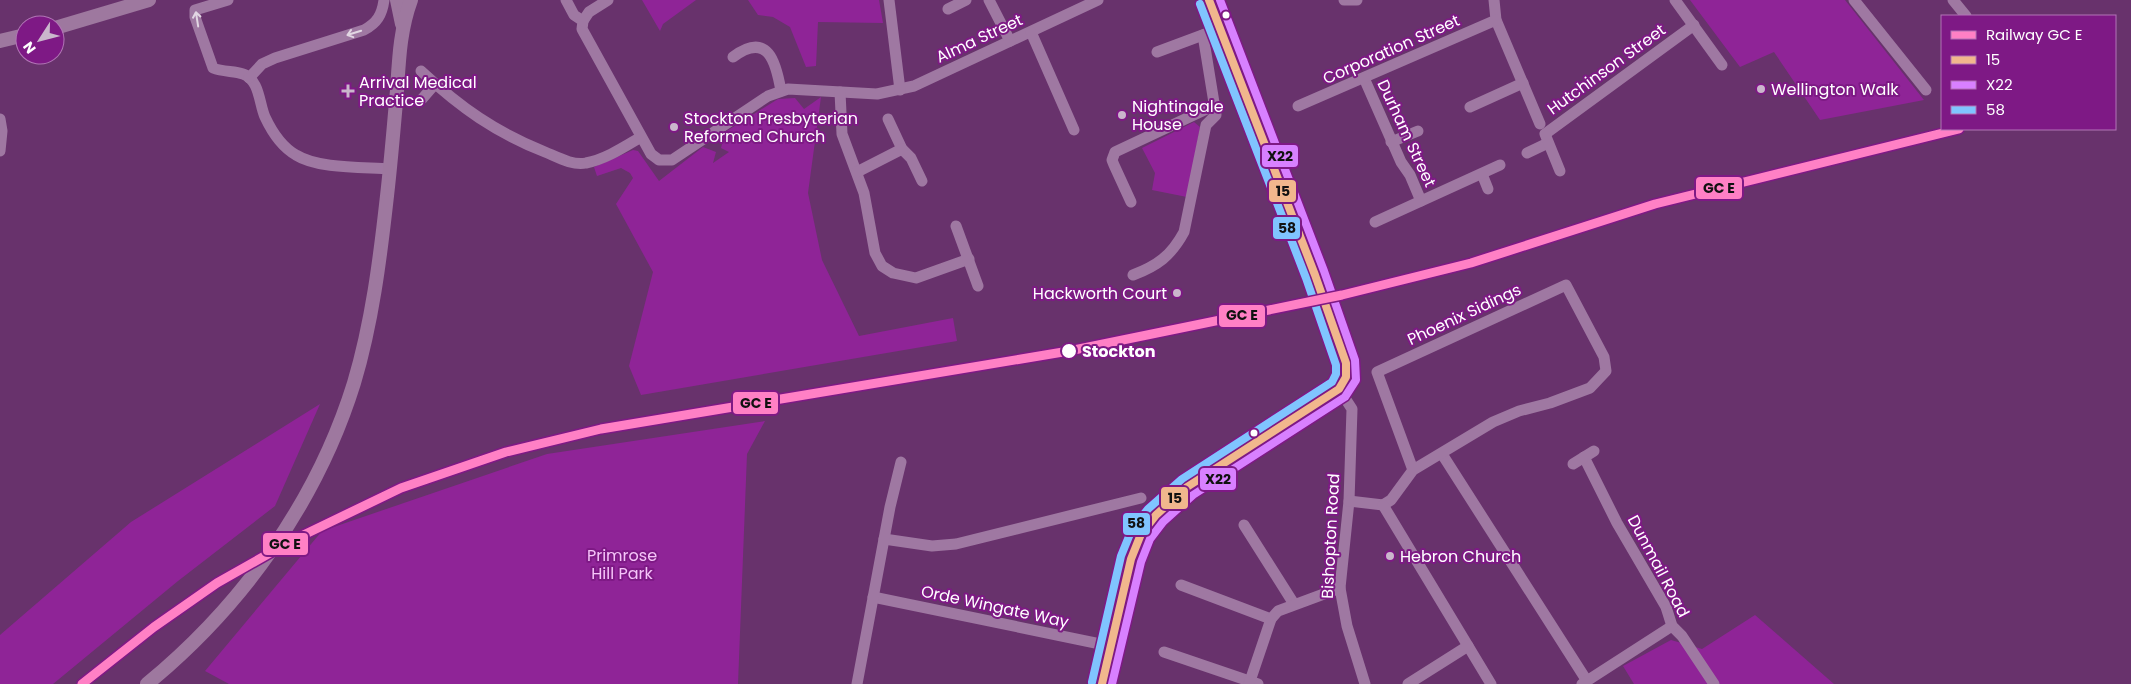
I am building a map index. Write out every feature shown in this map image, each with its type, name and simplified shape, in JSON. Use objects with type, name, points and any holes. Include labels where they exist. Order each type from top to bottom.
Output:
[{"type":"main road","points":[[65,25],[149,0]]},
{"type":"main road","points":[[147,684],[182,653],[224,609],[265,559],[294,518],[318,472],[354,384],[366,334],[382,245],[402,24],[398,0]]},
{"type":"main road","points":[[402,24],[411,0]]},
{"type":"main road","points":[[0,41],[15,37]]},
{"type":"street","points":[[228,0],[196,10],[195,17],[209,61],[213,68],[243,74],[249,78],[257,90],[265,116],[278,140],[296,156],[314,162],[390,169]]},
{"type":"street","points":[[249,78],[262,64],[275,58],[364,30],[375,24],[381,14],[384,0]]},
{"type":"street","points":[[566,0],[574,15],[583,21]]},
{"type":"street","points":[[608,0],[589,12],[583,21],[582,29],[641,137],[651,154],[659,160],[672,160],[768,96],[781,91],[776,65],[768,52],[758,47],[745,48],[733,56]]},
{"type":"street","points":[[889,0],[900,90]]},
{"type":"street","points":[[948,9],[966,0]]},
{"type":"street","points":[[989,0],[1010,42]]},
{"type":"street","name":"Alma Street","points":[[781,91],[788,88],[877,94],[914,86],[1098,0]]},
{"type":"street","points":[[1102,684],[1131,559],[1141,534],[1156,515],[1188,487],[1339,390],[1346,377],[1346,363],[1315,275],[1209,0]]},
{"type":"street","points":[[1344,0],[1357,0]]},
{"type":"street","points":[[1499,0],[1494,0],[1496,20],[1540,124]]},
{"type":"street","points":[[1675,0],[1722,65]]},
{"type":"street","points":[[1854,0],[1926,90]]},
{"type":"street","points":[[1953,0],[1965,15]]},
{"type":"street","name":"Corporation Street","points":[[1298,106],[1496,20]]},
{"type":"street","name":"Hutchinson Street","points":[[1548,143],[1544,134],[1694,25]]},
{"type":"street","points":[[1157,52],[1219,28]]},
{"type":"street","points":[[1031,32],[1074,130]]},
{"type":"street","points":[[1132,276],[1146,264],[1170,254],[1184,232],[1206,125],[1216,115],[1203,35]]},
{"type":"street","points":[[421,71],[454,102],[482,122],[512,139],[565,160],[584,164],[603,158],[641,137]]},
{"type":"street","name":"Durham Street","points":[[1364,78],[1391,142],[1421,201]]},
{"type":"street","points":[[1470,107],[1523,83]]},
{"type":"street","points":[[422,99],[435,84]]},
{"type":"street","points":[[840,92],[842,134],[864,193],[875,253],[882,266],[893,273],[916,278],[969,259]]},
{"type":"street","points":[[1131,202],[1112,160],[1113,155],[1119,149],[1215,105]]},
{"type":"street","points":[[0,119],[2,131],[0,151]]},
{"type":"street","points":[[888,119],[902,149],[911,158],[922,181]]},
{"type":"street","points":[[1391,142],[1418,131]]},
{"type":"street","points":[[1527,152],[1548,143],[1560,171]]},
{"type":"street","points":[[857,172],[902,149]]},
{"type":"street","points":[[1375,222],[1500,166]]},
{"type":"street","points":[[1482,174],[1488,189]]},
{"type":"street","points":[[956,226],[978,286]]},
{"type":"street","name":"Phoenix Sidings","points":[[1413,470],[1377,372],[1566,285],[1604,357],[1606,371],[1590,388],[1550,403],[1519,411],[1493,422],[1442,454]]},
{"type":"street","name":"Bishopton Road","points":[[1339,390],[1352,409],[1349,501],[1340,588],[1345,617],[1366,684]]},
{"type":"street","points":[[1573,464],[1594,451]]},
{"type":"street","points":[[1349,501],[1383,504],[1391,500],[1413,470],[1442,454],[1584,682],[1672,626]]},
{"type":"street","name":"Dunmail Road","points":[[1584,457],[1617,523],[1666,607],[1672,626],[1682,636],[1714,684]]},
{"type":"street","points":[[857,684],[884,539],[901,462]]},
{"type":"street","points":[[884,539],[932,546],[956,544],[1141,498]]},
{"type":"street","points":[[1383,504],[1491,684]]},
{"type":"street","points":[[1244,525],[1294,604]]},
{"type":"street","points":[[1181,585],[1271,618]]},
{"type":"street","points":[[1164,652],[1252,683],[1271,618],[1278,611],[1294,604],[1340,588]]},
{"type":"street","name":"Orde Wingate Way","points":[[873,597],[1110,646]]},
{"type":"street","points":[[1408,684],[1468,646]]},
{"type":"green space","points":[[642,0],[696,0],[663,24],[660,31]]},
{"type":"green space","points":[[748,0],[879,0],[883,23],[818,22],[816,66],[806,67],[790,27],[773,17],[758,15]]},
{"type":"green space","points":[[1690,0],[1845,0],[1924,100],[1820,120],[1774,52],[1740,67]]},
{"type":"green space","points":[[821,97],[808,193],[822,260],[859,336],[953,318],[957,341],[641,395],[629,366],[653,272],[616,204],[633,178],[630,173],[621,168],[597,176],[594,167],[633,150],[638,151],[659,181],[703,147],[716,152],[713,163],[729,152],[721,148],[725,132],[778,99],[795,98],[804,109]]},
{"type":"green space","points":[[1194,122],[1200,127],[1187,197],[1152,190],[1155,173],[1142,148]]},
{"type":"green space","points":[[320,404],[275,506],[178,581],[53,684],[0,684],[0,635],[131,522]]},
{"type":"green space","name":"Primrose Hill Park","points":[[765,421],[747,454],[738,684],[229,684],[205,671],[322,531],[547,454]]},
{"type":"green space","points":[[1755,615],[1834,684],[1634,684],[1623,666],[1671,640],[1702,649]]},
{"type":"transit line","name":"15","points":[[1102,684],[1131,559],[1141,534],[1156,515],[1187,487],[1339,389],[1346,377],[1346,363],[1315,275],[1209,0]]},
{"type":"transit line","name":"X22","points":[[1112,684],[1141,562],[1150,539],[1163,522],[1193,495],[1345,397],[1356,380],[1355,360],[1324,271],[1220,0]]},
{"type":"transit line","name":"58","points":[[1092,682],[1121,556],[1132,529],[1148,509],[1182,479],[1332,382],[1336,374],[1336,365],[1306,278],[1200,4]]},
{"type":"transit line","points":[[82,684],[154,627],[217,583],[291,541],[401,488],[506,452],[601,429],[1069,351],[1342,295],[1471,263],[1655,204],[1955,130]]},
{"type":"place","name":"Wellington Walk","points":[[1761,89]]},
{"type":"place","name":"Arrival Medical Practice","points":[[348,91]]},
{"type":"place","name":"Nightingale House","points":[[1122,115]]},
{"type":"place","name":"Stockton Presbyterian Reformed Church","points":[[674,127]]},
{"type":"place","name":"Hackworth Court","points":[[1177,293]]},
{"type":"place","name":"Stockton","points":[[1069,351]]},
{"type":"place","name":"Hebron Church","points":[[1390,556]]}]
